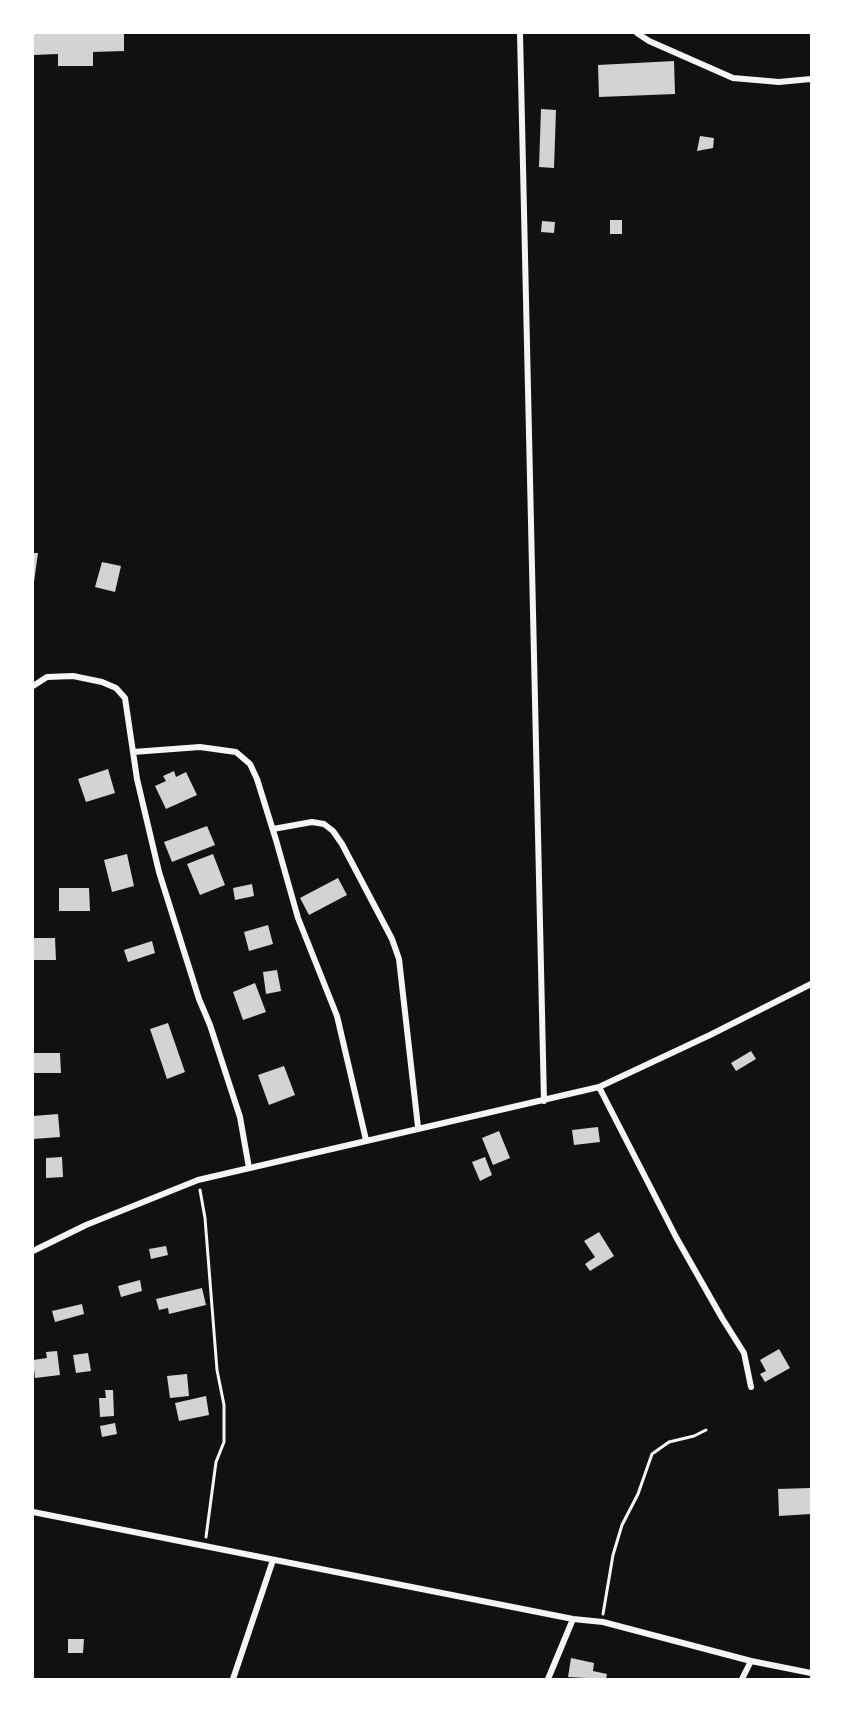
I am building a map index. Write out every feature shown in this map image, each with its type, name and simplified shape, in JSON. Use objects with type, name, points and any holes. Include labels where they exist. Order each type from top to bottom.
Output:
[{"type":"street","points":[[520,33],[544,1101]]},
{"type":"street","points":[[637,33],[649,41],[733,78],[779,82],[811,79]]},
{"type":"street","points":[[33,686],[47,677],[73,676],[102,682],[116,688],[125,698],[136,779],[159,872],[240,1118],[249,1168]]},
{"type":"street","points":[[133,752],[200,747],[236,752],[250,764],[273,829],[298,918],[337,1016],[366,1140]]},
{"type":"street","points":[[273,829],[312,822],[324,824],[333,831],[392,939],[399,959],[418,1127]]},
{"type":"street","points":[[33,1251],[86,1225],[198,1180],[418,1127],[544,1101],[599,1087],[811,984]]},
{"type":"street","points":[[599,1087],[680,1245],[744,1353],[752,1387]]},
{"type":"street","points":[[33,1512],[573,1619],[603,1622],[751,1661],[811,1673]]},
{"type":"street","points":[[233,1679],[273,1560]]},
{"type":"street","points":[[548,1679],[573,1619]]},
{"type":"street","points":[[742,1679],[751,1661]]},
{"type":"path","points":[[198,1180],[205,1218],[217,1370],[224,1405],[224,1442],[216,1462],[205,1546]]},
{"type":"path","points":[[603,1622],[613,1555],[622,1525],[638,1494],[652,1454],[669,1442],[694,1436],[706,1430]]},
{"type":"building","points":[[33,33],[124,33],[124,51],[93,52],[93,66],[58,66],[58,54],[33,55]]},
{"type":"building","points":[[674,61],[675,94],[599,97],[598,65]]},
{"type":"building","points":[[541,109],[556,110],[554,168],[539,167]]},
{"type":"building","points":[[700,136],[714,138],[713,148],[697,151]]},
{"type":"building","points":[[610,220],[622,220],[622,234],[610,234]]},
{"type":"building","points":[[542,221],[555,222],[554,233],[541,232]]},
{"type":"building","points":[[33,553],[38,553],[34,582],[33,582]]},
{"type":"building","points":[[102,562],[121,566],[115,592],[95,587]]},
{"type":"building","points":[[108,769],[115,793],[86,802],[78,779]]},
{"type":"building","points":[[174,771],[176,777],[186,772],[197,795],[166,809],[155,786],[166,781],[163,776]]},
{"type":"building","points":[[207,826],[215,845],[172,862],[164,842]]},
{"type":"building","points":[[127,854],[134,886],[112,892],[104,860]]},
{"type":"building","points":[[213,854],[225,885],[200,895],[187,864]]},
{"type":"building","points":[[338,878],[347,895],[309,915],[300,898]]},
{"type":"building","points":[[252,884],[254,896],[235,900],[233,888]]},
{"type":"building","points":[[59,888],[89,888],[90,911],[59,911]]},
{"type":"building","points":[[268,925],[273,944],[249,951],[244,932]]},
{"type":"building","points":[[33,938],[55,938],[56,960],[33,960]]},
{"type":"building","points":[[152,941],[155,953],[128,962],[124,950]]},
{"type":"building","points":[[277,970],[281,991],[266,994],[263,972]]},
{"type":"building","points":[[255,983],[266,1012],[243,1020],[233,992]]},
{"type":"building","points":[[168,1023],[185,1072],[167,1079],[150,1029]]},
{"type":"building","points":[[751,1051],[756,1059],[736,1071],[731,1063]]},
{"type":"building","points":[[33,1053],[60,1053],[61,1073],[33,1073]]},
{"type":"building","points":[[284,1066],[295,1095],[269,1105],[258,1075]]},
{"type":"building","points":[[58,1114],[60,1137],[33,1139],[33,1116]]},
{"type":"building","points":[[598,1127],[600,1142],[574,1145],[572,1130]]},
{"type":"building","points":[[499,1131],[510,1158],[493,1165],[482,1138]]},
{"type":"building","points":[[62,1157],[63,1177],[46,1178],[46,1158]]},
{"type":"building","points":[[485,1157],[492,1175],[480,1181],[472,1162]]},
{"type":"building","points":[[599,1232],[614,1256],[590,1271],[585,1264],[595,1257],[584,1241]]},
{"type":"building","points":[[166,1246],[168,1255],[151,1259],[149,1249]]},
{"type":"building","points":[[140,1280],[142,1291],[121,1297],[118,1286]]},
{"type":"building","points":[[202,1288],[206,1305],[169,1314],[168,1308],[159,1310],[156,1299]]},
{"type":"building","points":[[82,1304],[84,1314],[55,1322],[52,1311]]},
{"type":"building","points":[[779,1349],[790,1368],[765,1382],[760,1374],[766,1371],[760,1360]]},
{"type":"building","points":[[57,1351],[60,1375],[35,1378],[33,1360],[47,1358],[46,1352]]},
{"type":"building","points":[[88,1353],[91,1371],[76,1373],[73,1355]]},
{"type":"building","points":[[187,1374],[189,1396],[170,1398],[167,1376]]},
{"type":"building","points":[[105,1390],[113,1390],[114,1416],[100,1417],[99,1398],[106,1398]]},
{"type":"building","points":[[206,1396],[209,1415],[179,1421],[175,1403]]},
{"type":"building","points":[[115,1423],[117,1434],[102,1437],[100,1426]]},
{"type":"building","points":[[811,1488],[811,1514],[779,1516],[778,1489]]},
{"type":"building","points":[[68,1639],[84,1639],[83,1653],[68,1653]]},
{"type":"building","points":[[571,1658],[594,1663],[593,1671],[607,1674],[606,1679],[568,1677]]}]
